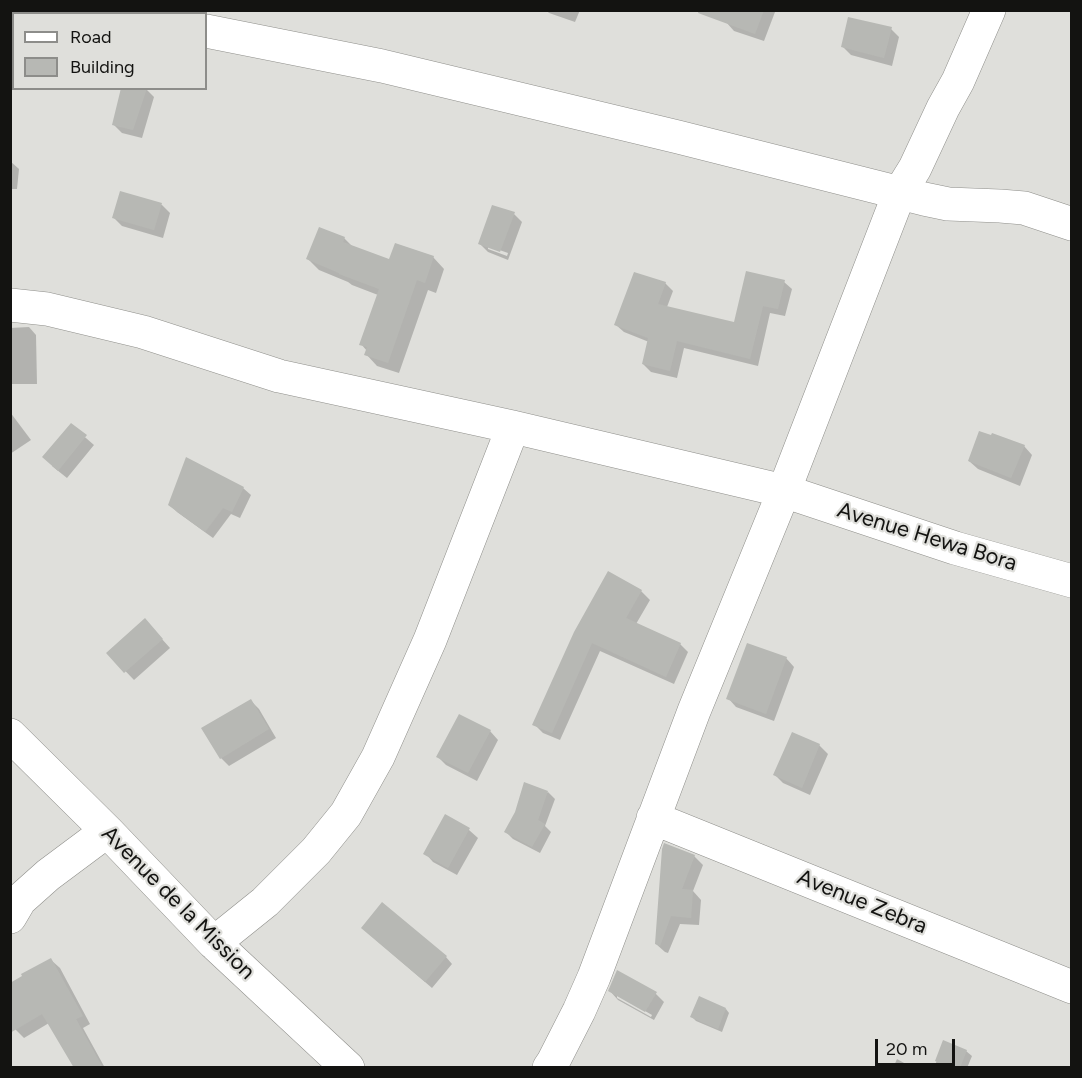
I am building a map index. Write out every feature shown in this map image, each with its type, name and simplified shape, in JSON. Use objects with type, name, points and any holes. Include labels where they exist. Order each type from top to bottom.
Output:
[{"type":"street","points":[[549,1068],[594,977],[694,711],[784,491],[899,194],[915,168],[958,81],[989,10]]},
{"type":"street","points":[[207,31],[382,66],[678,137],[899,194],[948,204],[1024,208],[1071,224]]},
{"type":"street","name":"Avenue Hewa Bora","points":[[10,305],[47,309],[143,332],[279,376],[784,491],[955,548],[1071,581]]},
{"type":"street","points":[[214,943],[273,894],[316,850],[346,814],[378,757],[430,640],[513,428]]},
{"type":"street","name":"Avenue de la Mission","points":[[10,735],[107,831],[214,943],[348,1068]]},
{"type":"street","name":"Avenue Zebra","points":[[653,818],[1071,987]]},
{"type":"street","points":[[10,917],[20,900],[48,875],[107,831]]},
{"type":"building","points":[[699,10],[764,10],[755,34],[698,13]]},
{"type":"building","points":[[848,17],[892,27],[884,58],[841,47]]},
{"type":"building","points":[[121,90],[146,90],[133,130],[112,125]]},
{"type":"building","points":[[120,191],[162,203],[154,230],[112,218]]},
{"type":"building","points":[[492,205],[515,212],[500,252],[478,244]]},
{"type":"building","points":[[319,227],[345,237],[343,242],[389,259],[395,243],[434,256],[425,283],[417,280],[388,363],[364,355],[367,347],[359,345],[379,289],[306,259]]},
{"type":"building","points":[[746,271],[785,280],[778,309],[763,306],[750,359],[677,341],[670,371],[642,364],[648,338],[614,325],[634,272],[666,282],[658,304],[734,322]]},
{"type":"building","points":[[71,423],[87,435],[58,471],[42,457]]},
{"type":"building","points":[[979,431],[991,435],[992,433],[1025,445],[1011,478],[968,461]]},
{"type":"building","points":[[186,457],[244,487],[232,512],[223,508],[205,532],[168,505]]},
{"type":"building","points":[[608,571],[642,590],[626,618],[681,643],[666,677],[592,643],[552,733],[532,725],[574,632]]},
{"type":"building","points":[[145,618],[163,639],[124,673],[106,653]]},
{"type":"building","points":[[747,643],[787,657],[766,714],[726,699]]},
{"type":"building","points":[[251,699],[269,729],[220,759],[201,728]]},
{"type":"building","points":[[459,714],[491,730],[468,773],[436,757]]},
{"type":"building","points":[[792,732],[820,744],[802,788],[773,775]]},
{"type":"building","points":[[524,782],[548,791],[538,820],[545,824],[532,847],[504,832],[515,812]]},
{"type":"building","points":[[445,814],[470,828],[448,868],[423,854]]},
{"type":"building","points":[[664,843],[695,855],[682,889],[693,890],[691,918],[671,916],[660,946],[655,944]]},
{"type":"building","points":[[382,902],[447,956],[425,982],[361,928]]},
{"type":"building","points":[[51,958],[83,1016],[76,1019],[103,1068],[74,1068],[42,1014],[10,1033],[10,983],[22,976],[21,974]]},
{"type":"building","points":[[617,970],[657,992],[645,1012],[608,991]]},
{"type":"building","points":[[699,996],[726,1008],[718,1029],[690,1017]]},
{"type":"building","points":[[943,1040],[967,1050],[960,1068],[952,1068],[935,1061]]}]
